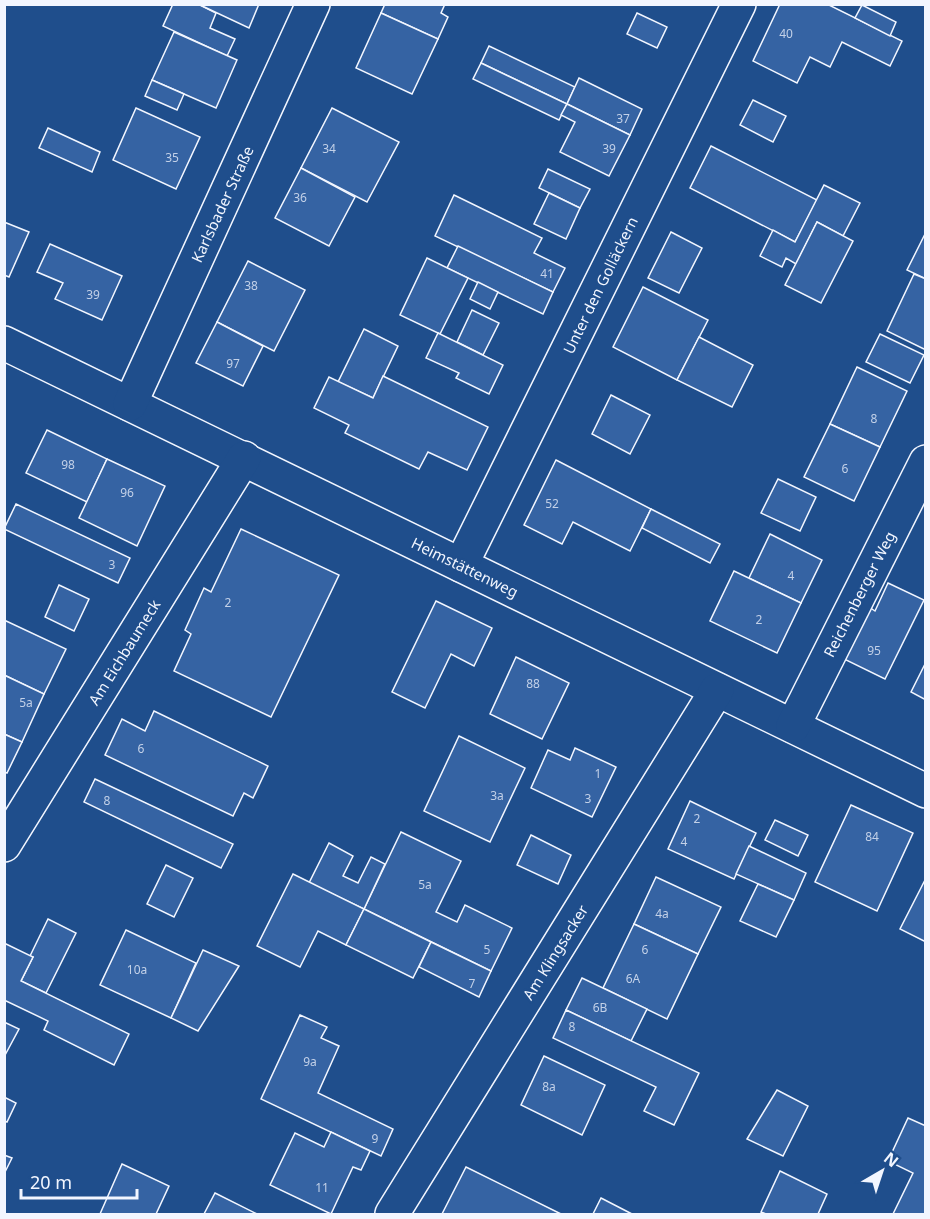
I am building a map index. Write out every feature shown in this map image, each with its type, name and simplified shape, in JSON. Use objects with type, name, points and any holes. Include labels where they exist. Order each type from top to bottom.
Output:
[{"type":"street","name":"Karlsbader Straße","points":[[130,404],[314,4]]},
{"type":"street","name":"Unter den Golläckern","points":[[461,565],[739,4]]},
{"type":"street","name":"Heimstättenweg","points":[[4,343],[926,790]]},
{"type":"street","name":"Am Eichbaumeck","points":[[4,845],[243,458]]},
{"type":"street","name":"Reichenberger Weg","points":[[793,726],[926,462]]},
{"type":"street","name":"Am Klingsacker","points":[[392,1215],[717,690]]},
{"type":"building","points":[[173,4],[198,4],[216,13],[210,28],[235,39],[227,56],[163,26]]},
{"type":"building","points":[[198,4],[259,4],[249,28]]},
{"type":"building","points":[[385,4],[445,4],[441,13],[448,17],[438,39],[381,13]]},
{"type":"building","points":[[780,4],[827,4],[902,41],[890,66],[842,42],[830,67],[810,57],[797,83],[753,61]]},
{"type":"building","points":[[862,5],[896,22],[890,36],[855,18]]},
{"type":"building","points":[[381,13],[438,39],[412,94],[356,68]]},
{"type":"building","points":[[637,13],[667,27],[657,48],[627,34]]},
{"type":"building","points":[[174,32],[237,60],[216,108],[152,80]]},
{"type":"building","points":[[489,46],[575,87],[567,104],[481,63]]},
{"type":"building","points":[[481,63],[567,104],[559,120],[473,79]]},
{"type":"building","points":[[579,78],[642,109],[630,135],[567,104]]},
{"type":"building","points":[[152,80],[184,94],[177,110],[145,96]]},
{"type":"building","points":[[753,100],[786,116],[773,142],[740,125]]},
{"type":"building","points":[[567,104],[630,135],[609,176],[560,152],[575,122],[561,115]]},
{"type":"building","points":[[136,108],[200,137],[176,189],[113,160]]},
{"type":"building","points":[[332,108],[399,142],[367,202],[301,168]]},
{"type":"building","points":[[48,128],[100,152],[92,172],[39,148]]},
{"type":"building","points":[[711,146],[817,200],[795,242],[690,188]]},
{"type":"building","points":[[301,168],[355,197],[329,246],[275,218]]},
{"type":"building","points":[[548,169],[590,189],[580,208],[539,188]]},
{"type":"building","points":[[824,185],[860,203],[843,236],[817,222],[796,264],[786,258],[782,267],[760,256],[773,230],[795,242]]},
{"type":"building","points":[[549,193],[580,208],[566,239],[534,224]]},
{"type":"building","points":[[454,195],[542,238],[534,253],[565,268],[553,292],[435,236]]},
{"type":"building","points":[[4,222],[29,232],[9,277],[4,275]]},
{"type":"building","points":[[817,222],[853,241],[821,303],[785,285]]},
{"type":"building","points":[[671,232],[702,248],[679,293],[648,278]]},
{"type":"building","points":[[926,232],[926,279],[907,270]]},
{"type":"building","points":[[50,244],[122,276],[102,320],[55,299],[63,283],[37,272]]},
{"type":"building","points":[[458,246],[553,292],[543,314],[447,268]]},
{"type":"building","points":[[427,258],[468,278],[440,334],[400,315]]},
{"type":"building","points":[[248,261],[305,290],[274,351],[217,322]]},
{"type":"building","points":[[914,274],[926,279],[926,350],[887,331]]},
{"type":"building","points":[[478,282],[498,292],[490,309],[470,299]]},
{"type":"building","points":[[643,287],[708,320],[677,380],[613,347]]},
{"type":"building","points":[[472,310],[499,323],[483,355],[457,342]]},
{"type":"building","points":[[217,322],[263,346],[243,386],[196,363]]},
{"type":"building","points":[[364,329],[398,346],[373,398],[338,382]]},
{"type":"building","points":[[438,333],[503,365],[489,394],[456,378],[459,373],[426,358]]},
{"type":"building","points":[[880,334],[924,355],[910,383],[866,362]]},
{"type":"building","points":[[699,337],[753,365],[732,407],[677,380]]},
{"type":"building","points":[[857,367],[907,391],[880,447],[830,424]]},
{"type":"building","points":[[383,376],[488,427],[467,470],[428,452],[419,469],[345,433],[349,425],[314,408],[329,377],[373,398]]},
{"type":"building","points":[[611,395],[650,415],[630,454],[592,434]]},
{"type":"building","points":[[830,424],[880,447],[854,501],[804,477]]},
{"type":"building","points":[[47,430],[107,459],[87,502],[26,473]]},
{"type":"building","points":[[107,459],[165,486],[137,546],[79,518]]},
{"type":"building","points":[[556,460],[651,509],[630,551],[573,522],[562,544],[524,525]]},
{"type":"building","points":[[778,479],[816,497],[800,531],[761,513]]},
{"type":"building","points":[[16,504],[130,558],[118,583],[4,529]]},
{"type":"building","points":[[651,509],[720,544],[710,563],[642,528]]},
{"type":"building","points":[[241,529],[339,575],[271,717],[174,671],[191,634],[185,630],[204,588],[211,592]]},
{"type":"building","points":[[770,534],[822,560],[801,603],[749,578]]},
{"type":"building","points":[[734,571],[801,603],[777,653],[710,621]]},
{"type":"building","points":[[888,583],[924,600],[885,679],[844,659],[869,607],[875,611]]},
{"type":"building","points":[[59,585],[89,599],[74,631],[45,617]]},
{"type":"building","points":[[436,601],[492,628],[474,666],[451,654],[425,708],[392,692]]},
{"type":"building","points":[[4,620],[66,649],[44,694],[4,675]]},
{"type":"building","points":[[516,657],[569,683],[542,739],[490,714]]},
{"type":"building","points":[[926,662],[926,700],[911,692]]},
{"type":"building","points":[[4,675],[44,694],[22,742],[4,734]]},
{"type":"building","points":[[154,711],[268,766],[253,798],[244,793],[233,816],[105,755],[122,719],[145,731]]},
{"type":"building","points":[[4,734],[22,742],[7,773],[4,772]]},
{"type":"building","points":[[459,736],[525,768],[490,842],[424,811]]},
{"type":"building","points":[[575,748],[616,767],[592,817],[531,788],[548,750],[570,760]]},
{"type":"building","points":[[95,779],[233,844],[221,868],[84,802]]},
{"type":"building","points":[[690,801],[756,833],[734,879],[668,849]]},
{"type":"building","points":[[851,805],[913,833],[877,911],[815,882]]},
{"type":"building","points":[[775,820],[808,835],[798,856],[765,840]]},
{"type":"building","points":[[401,832],[461,861],[436,912],[457,922],[465,905],[512,928],[491,971],[364,909]]},
{"type":"building","points":[[531,835],[571,855],[558,884],[517,865]]},
{"type":"building","points":[[329,843],[353,856],[343,876],[358,883],[371,857],[385,864],[364,909],[309,883]]},
{"type":"building","points":[[749,846],[806,873],[794,900],[736,874]]},
{"type":"building","points":[[166,865],[193,878],[174,917],[147,904]]},
{"type":"building","points":[[293,874],[364,909],[346,945],[318,931],[300,967],[257,946]]},
{"type":"building","points":[[656,877],[721,907],[698,954],[634,924]]},
{"type":"building","points":[[926,878],[926,942],[900,929]]},
{"type":"building","points":[[758,884],[794,900],[776,937],[740,921]]},
{"type":"building","points":[[364,909],[431,942],[413,978],[346,945]]},
{"type":"building","points":[[48,919],[76,933],[46,993],[21,981]]},
{"type":"building","points":[[634,924],[698,954],[667,1019],[603,988]]},
{"type":"building","points":[[126,930],[196,963],[171,1018],[100,985]]},
{"type":"building","points":[[431,942],[491,971],[479,997],[419,967]]},
{"type":"building","points":[[4,943],[33,957],[21,981],[129,1034],[114,1065],[44,1030],[48,1021],[4,1000]]},
{"type":"building","points":[[203,950],[239,966],[198,1031],[171,1018]]},
{"type":"building","points":[[582,978],[647,1009],[631,1041],[566,1010]]},
{"type":"building","points":[[566,1010],[699,1073],[674,1125],[644,1111],[656,1087],[553,1038]]},
{"type":"building","points":[[300,1015],[327,1027],[321,1038],[339,1046],[318,1093],[393,1129],[381,1156],[261,1099]]},
{"type":"building","points":[[4,1022],[19,1029],[4,1057]]},
{"type":"building","points":[[544,1056],[605,1085],[582,1135],[521,1105]]},
{"type":"building","points":[[777,1090],[808,1106],[783,1156],[747,1139]]},
{"type":"building","points":[[4,1097],[16,1103],[7,1122],[4,1121]]},
{"type":"building","points":[[908,1118],[926,1126],[926,1214],[893,1214],[913,1173],[888,1161]]},
{"type":"building","points":[[331,1132],[370,1151],[361,1170],[353,1167],[331,1214],[270,1185],[295,1133],[324,1147]]},
{"type":"building","points":[[4,1155],[12,1158],[4,1174]]},
{"type":"building","points":[[122,1164],[169,1186],[156,1214],[100,1214]]},
{"type":"building","points":[[466,1167],[561,1214],[442,1214]]},
{"type":"building","points":[[780,1171],[827,1194],[818,1214],[766,1214],[761,1212]]},
{"type":"building","points":[[215,1193],[257,1214],[204,1214]]},
{"type":"building","points":[[601,1198],[632,1214],[593,1214]]}]
